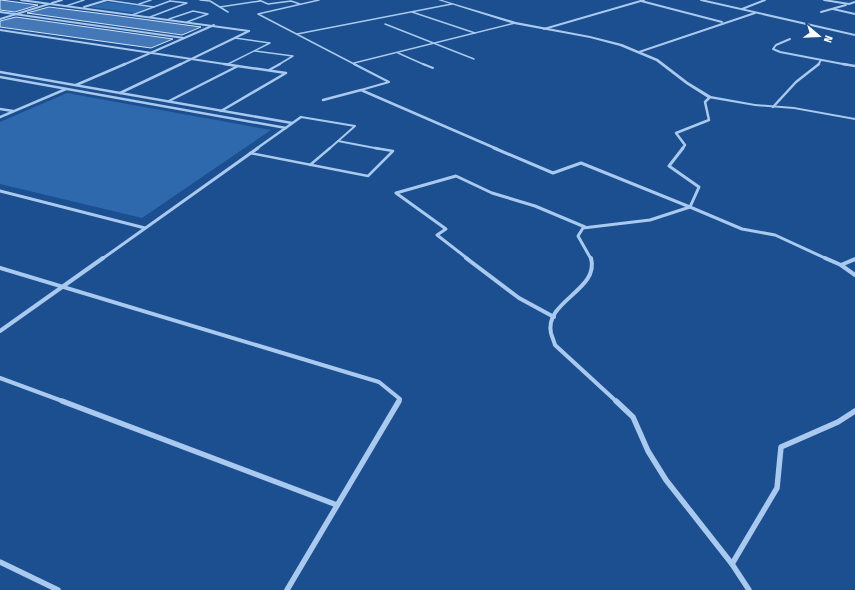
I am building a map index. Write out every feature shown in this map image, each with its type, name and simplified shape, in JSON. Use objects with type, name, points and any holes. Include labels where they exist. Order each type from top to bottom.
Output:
[{"type":"street","points":[[21,0],[214,25],[249,31],[120,93]]},
{"type":"street","points":[[0,19],[62,0]]},
{"type":"street","points":[[82,8],[106,0]]},
{"type":"street","points":[[439,0],[515,23],[590,37],[639,52],[656,60],[687,83],[710,97],[855,118]]},
{"type":"street","points":[[544,29],[644,0]]},
{"type":"street","points":[[701,0],[855,35]]},
{"type":"street","points":[[742,9],[765,0]]},
{"type":"street","points":[[824,0],[849,4]]},
{"type":"street","points":[[641,1],[722,23]]},
{"type":"street","points":[[822,12],[855,2]]},
{"type":"street","points":[[833,9],[855,14]]},
{"type":"street","points":[[0,12],[184,38]]},
{"type":"street","points":[[639,52],[722,23],[756,13]]},
{"type":"street","points":[[0,117],[214,25]]},
{"type":"street","points":[[0,30],[286,72],[221,111]]},
{"type":"street","points":[[790,39],[776,45],[773,49],[780,52],[855,66]]},
{"type":"street","points":[[773,106],[796,82],[820,63],[820,60]]},
{"type":"street","points":[[169,102],[238,66]]},
{"type":"street","points":[[0,72],[292,123]]},
{"type":"street","points":[[0,76],[286,128]]},
{"type":"street","points":[[324,100],[361,90],[553,174],[581,163],[742,229],[776,235],[841,265],[855,275]]},
{"type":"street","points":[[554,317],[519,298],[437,235],[446,229],[396,193],[456,176],[492,193],[535,206],[585,227],[650,220],[690,207],[699,187],[669,166],[685,145],[676,133],[708,120],[705,102],[710,97]]},
{"type":"street","points":[[0,109],[13,112]]},
{"type":"street","points":[[0,331],[301,117]]},
{"type":"street","points":[[0,191],[145,228]]},
{"type":"street","points":[[585,227],[578,236],[590,255],[592,270],[585,282],[570,296],[554,317],[549,331],[550,337],[555,345],[633,417],[648,451],[666,480],[732,564],[749,590]]},
{"type":"street","points":[[841,265],[855,259]]},
{"type":"street","points":[[0,268],[379,382],[400,399],[286,590]]},
{"type":"street","points":[[0,378],[337,505]]},
{"type":"street","points":[[732,564],[777,488],[782,447],[838,422],[855,411]]},
{"type":"street","points":[[0,562],[58,590]]},
{"type":"lane","points":[[66,6],[84,0]]},
{"type":"lane","points":[[106,0],[154,7]]},
{"type":"lane","points":[[121,2],[128,0]]},
{"type":"lane","points":[[138,4],[151,0]]},
{"type":"lane","points":[[132,15],[173,0]]},
{"type":"lane","points":[[200,0],[210,1],[228,12]]},
{"type":"lane","points":[[220,7],[260,0],[268,4],[291,1],[301,4]]},
{"type":"lane","points":[[319,0],[258,14],[389,82],[361,90]]},
{"type":"lane","points":[[150,17],[187,3],[170,1]]},
{"type":"lane","points":[[297,34],[452,4]]},
{"type":"lane","points":[[169,19],[193,11],[208,14],[187,22]]},
{"type":"lane","points":[[411,12],[475,33]]},
{"type":"lane","points":[[354,63],[515,23]]},
{"type":"lane","points":[[385,24],[474,59]]},
{"type":"lane","points":[[228,64],[270,43],[235,38]]},
{"type":"lane","points":[[255,51],[293,56],[269,70]]},
{"type":"lane","points":[[398,52],[433,68]]},
{"type":"lane","points":[[301,117],[355,126],[310,165]]},
{"type":"lane","points":[[250,153],[368,176],[393,151],[338,141]]},
{"type":"shaded area","points":[[107,2],[150,7],[134,13],[90,7]]},
{"type":"shaded area","points":[[67,93],[271,130],[142,218],[0,184],[0,122]]},
{"type":"building","points":[[0,0],[38,5],[15,12],[0,10]]},
{"type":"building","points":[[49,7],[201,27],[182,35],[27,13]]},
{"type":"building","points":[[16,17],[173,39],[151,48],[0,27],[0,21]]}]
